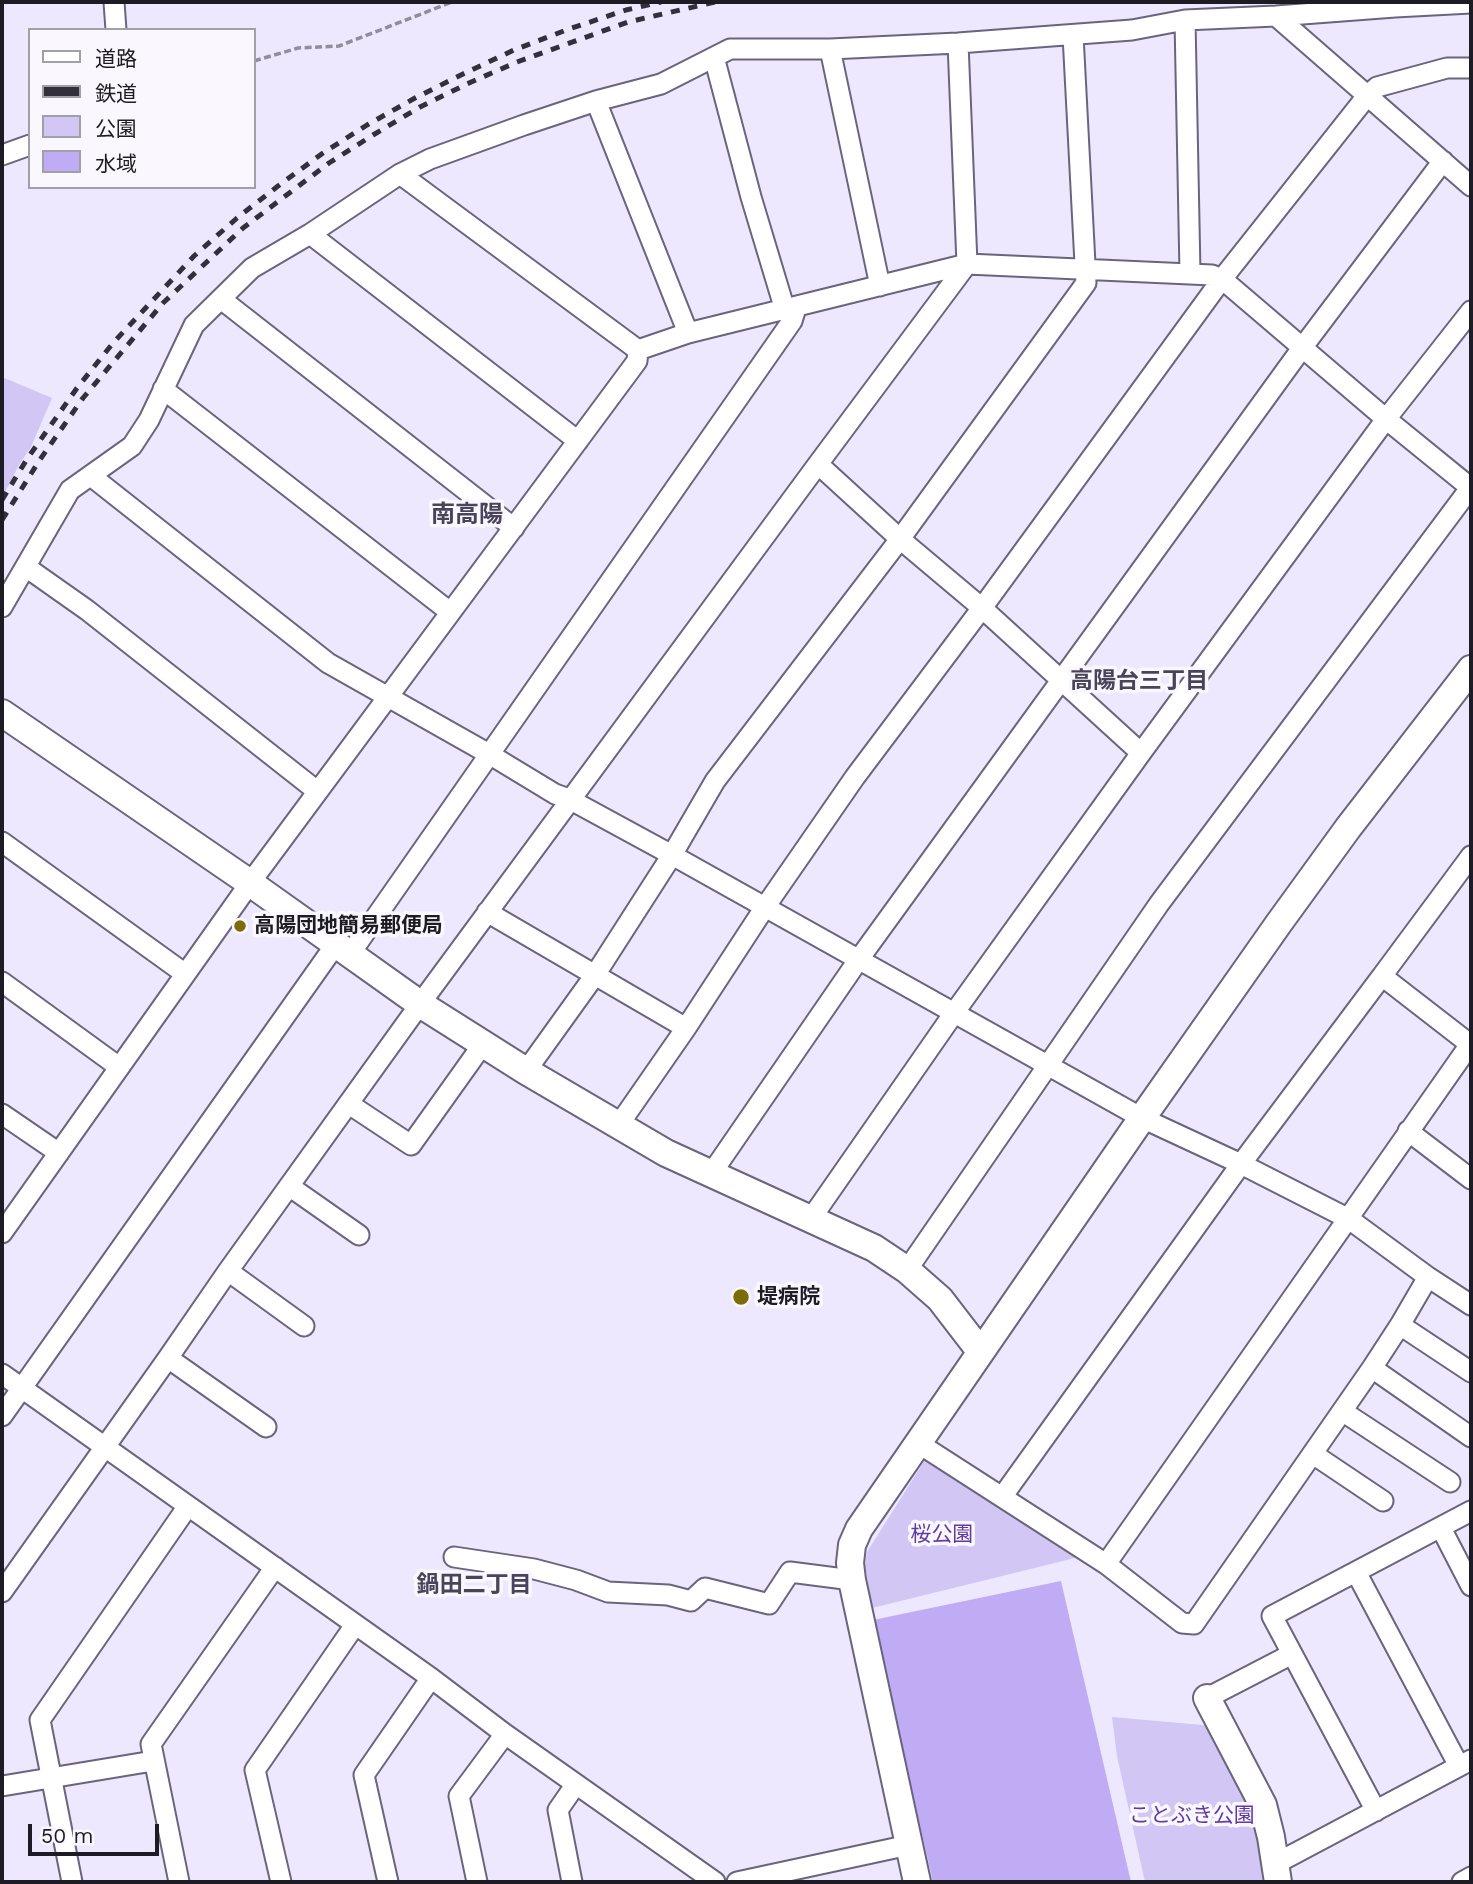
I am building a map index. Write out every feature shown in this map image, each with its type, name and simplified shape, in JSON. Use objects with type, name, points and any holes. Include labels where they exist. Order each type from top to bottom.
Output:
[{"type":"street","points":[[114,2],[116,28]]},
{"type":"street","points":[[2,607],[70,490],[132,446],[149,420],[194,325],[252,268],[310,234],[400,174],[442,154],[596,102],[662,84],[730,49],[830,49],[958,43],[1132,30],[1185,20],[1471,3]]},
{"type":"street","points":[[1276,16],[1471,186]]},
{"type":"street","points":[[1185,20],[1190,273]]},
{"type":"street","points":[[526,1071],[595,975],[672,855],[715,781],[900,539],[1086,283],[1073,35]]},
{"type":"street","points":[[2,1592],[420,1004],[967,264],[958,43]]},
{"type":"street","points":[[830,49],[880,286]]},
{"type":"street","points":[[2,1416],[489,754],[792,321],[791,309],[751,197],[714,57]]},
{"type":"street","points":[[618,1126],[855,777],[1222,279],[1367,96],[1377,87],[1447,68],[1471,68]]},
{"type":"street","points":[[596,102],[688,333]]},
{"type":"street","points":[[2,155],[28,146]]},
{"type":"street","points":[[711,1174],[859,959],[1302,348],[1443,161]]},
{"type":"street","points":[[400,174],[638,350]]},
{"type":"street","points":[[310,234],[578,441]]},
{"type":"street","points":[[638,350],[688,333],[967,264],[1212,275],[1222,279],[1386,419],[1471,487],[1159,904],[907,1270]]},
{"type":"street","points":[[221,299],[514,528]]},
{"type":"street","points":[[810,1220],[954,1013],[1141,753],[1386,419],[1471,311]]},
{"type":"street","points":[[2,1233],[184,973],[637,361],[638,350]]},
{"type":"street","points":[[163,389],[450,612]]},
{"type":"street","points":[[818,464],[1141,753]]},
{"type":"street","points":[[91,476],[328,663],[555,794],[672,855],[1142,1118],[1349,1219],[1471,1305]]},
{"type":"street","points":[[26,567],[87,610],[317,791]]},
{"type":"street","points":[[917,1882],[852,1580],[852,1545],[859,1529],[1142,1118],[1348,828],[1471,669]]},
{"type":"street","points":[[2,713],[250,883],[420,1004],[526,1071],[666,1153],[874,1248],[907,1270],[940,1299],[981,1351]]},
{"type":"street","points":[[2,842],[184,973]]},
{"type":"street","points":[[1002,1497],[1241,1164],[1471,856]]},
{"type":"street","points":[[487,912],[686,1028]]},
{"type":"street","points":[[1106,1564],[1471,1044],[1382,975]]},
{"type":"street","points":[[2,982],[119,1067]]},
{"type":"street","points":[[349,1104],[411,1146],[483,1044]]},
{"type":"street","points":[[2,1114],[59,1153]]},
{"type":"street","points":[[1408,1131],[1471,1179]]},
{"type":"street","points":[[289,1186],[359,1235]]},
{"type":"street","points":[[228,1271],[304,1326]]},
{"type":"street","points":[[918,1443],[1106,1564],[1182,1623],[1194,1624],[1372,1368],[1428,1277]]},
{"type":"street","points":[[1400,1325],[1471,1372]]},
{"type":"street","points":[[168,1358],[266,1427]]},
{"type":"street","points":[[1372,1368],[1471,1437]]},
{"type":"street","points":[[2,1374],[715,1882]]},
{"type":"street","points":[[1342,1411],[1450,1482]]},
{"type":"street","points":[[1312,1454],[1383,1501]]},
{"type":"street","points":[[72,1882],[40,1720],[188,1506]]},
{"type":"street","points":[[1376,1811],[1272,1616],[1471,1511]]},
{"type":"street","points":[[1441,1528],[1471,1586]]},
{"type":"street","points":[[454,1558],[534,1569],[608,1592],[668,1595],[691,1601],[705,1588],[769,1604],[790,1572],[852,1580]]},
{"type":"street","points":[[178,1882],[150,1744],[275,1567]]},
{"type":"street","points":[[1292,1654],[1207,1698],[1263,1805],[1276,1873],[1376,1811],[1465,1763],[1356,1572]]},
{"type":"street","points":[[281,1882],[256,1770],[355,1625]]},
{"type":"street","points":[[388,1882],[364,1775],[431,1678]]},
{"type":"street","points":[[477,1882],[459,1796],[505,1734]]},
{"type":"street","points":[[2,1786],[153,1761]]},
{"type":"street","points":[[572,1882],[558,1810],[576,1784]]},
{"type":"street","points":[[737,1882],[909,1844]]},
{"type":"street","points":[[1462,1882],[1471,1877]]},
{"type":"path","points":[[256,60],[298,48],[340,46],[452,2]]},
{"type":"green space","points":[[2,377],[52,398],[31,447],[2,498]]},
{"type":"green space","name":"桜公園","points":[[925,1460],[1079,1557],[872,1608],[865,1565],[867,1552]]},
{"type":"green space","name":"ことぶき公園","points":[[1112,1717],[1213,1726],[1248,1793],[1270,1882],[1145,1882],[1117,1756]]},
{"type":"water","points":[[1061,1581],[1131,1882],[933,1882],[873,1620]]},
{"type":"railway","points":[[2,500],[77,388],[113,343],[194,256],[278,186],[367,125],[463,74],[514,50],[569,29],[626,10],[661,2]]},
{"type":"railway","points":[[2,520],[83,398],[163,303],[243,228],[329,163],[420,107],[517,62],[628,22],[715,2]]},
{"type":"place","name":"高陽団地簡易郵便局","points":[[240,926]]},
{"type":"place","name":"堤病院","points":[[741,1297]]},
{"type":"district","name":"南高陽","points":[[467,515]]},
{"type":"district","name":"高陽台三丁目","points":[[1139,681]]},
{"type":"district","name":"鍋田二丁目","points":[[474,1585]]}]
